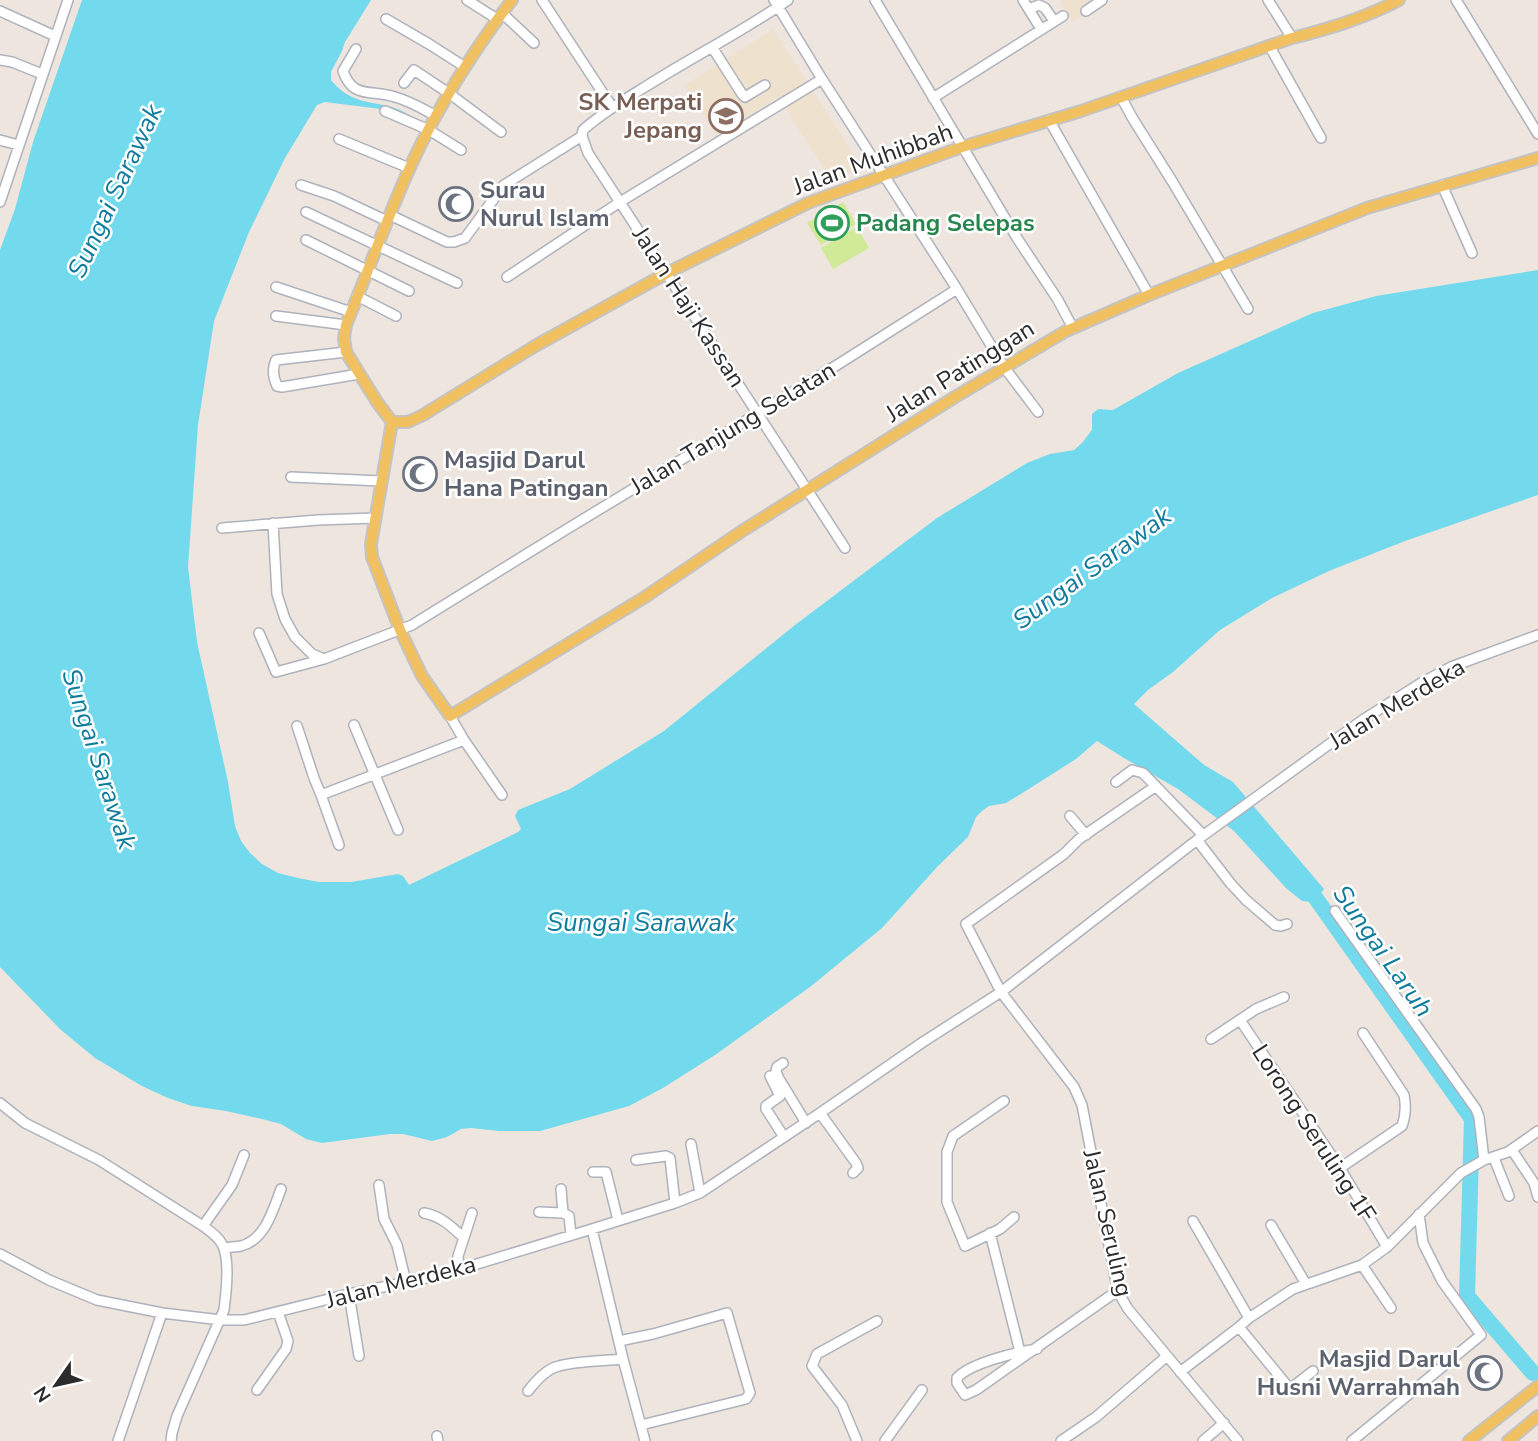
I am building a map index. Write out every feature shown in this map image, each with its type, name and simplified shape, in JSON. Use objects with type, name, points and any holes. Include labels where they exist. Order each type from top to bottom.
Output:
[{"type":"main road","points":[[450,716],[422,676],[400,630],[372,557],[371,544],[392,422],[346,352],[344,338],[357,296],[410,168],[465,67],[512,0]]},
{"type":"main road","name":"Jalan Muhibbah","points":[[392,422],[408,422],[424,415],[523,353],[667,273],[808,203],[962,147],[1081,111],[1292,38],[1326,30],[1399,0]]},
{"type":"main road","name":"Jalan Patinggan","points":[[450,716],[645,597],[733,537],[1004,367],[1073,328],[1367,208],[1538,158]]},
{"type":"main road","points":[[1469,1441],[1538,1386]]},
{"type":"main road","points":[[1508,1441],[1538,1416]]},
{"type":"street","points":[[0,202],[68,0]]},
{"type":"street","points":[[467,0],[500,16],[534,43]]},
{"type":"street","points":[[542,0],[612,107]]},
{"type":"street","points":[[301,185],[447,242],[465,238],[504,185],[582,136],[583,130],[612,107],[712,47],[776,4],[788,0]]},
{"type":"street","points":[[875,0],[1073,328]]},
{"type":"street","points":[[1023,0],[1041,29]]},
{"type":"street","points":[[1086,11],[1102,0]]},
{"type":"street","points":[[1268,0],[1292,38]]},
{"type":"street","points":[[1456,0],[1538,134]]},
{"type":"street","points":[[776,4],[1004,367],[1038,412]]},
{"type":"street","points":[[933,97],[1058,19],[1039,5],[1029,9]]},
{"type":"street","points":[[0,10],[55,36]]},
{"type":"street","points":[[386,19],[465,67]]},
{"type":"street","points":[[712,47],[745,97],[765,85]]},
{"type":"street","points":[[1270,47],[1321,138]]},
{"type":"street","points":[[356,49],[343,71],[352,87],[359,91],[391,95],[436,116]]},
{"type":"street","points":[[0,60],[42,74]]},
{"type":"street","points":[[404,83],[414,70],[501,132]]},
{"type":"street","points":[[507,277],[620,202],[822,79]]},
{"type":"street","points":[[1121,97],[1248,309]]},
{"type":"street","points":[[385,111],[429,131],[461,150]]},
{"type":"street","points":[[1049,120],[1149,295]]},
{"type":"street","name":"Jalan Haji Kassan","points":[[582,136],[588,153],[845,548]]},
{"type":"street","points":[[339,139],[410,168]]},
{"type":"street","points":[[0,140],[18,145]]},
{"type":"street","points":[[1442,185],[1472,253]]},
{"type":"street","points":[[306,212],[457,283]]},
{"type":"street","points":[[306,240],[409,291]]},
{"type":"street","points":[[276,287],[351,312]]},
{"type":"street","name":"Jalan Tanjung Selatan","points":[[259,633],[276,673],[324,659],[412,625],[835,367],[957,289]]},
{"type":"street","points":[[357,296],[396,316]]},
{"type":"street","points":[[276,316],[346,325]]},
{"type":"street","points":[[346,352],[276,360],[274,379],[277,386],[359,374]]},
{"type":"street","points":[[291,477],[381,481]]},
{"type":"street","points":[[222,528],[375,518]]},
{"type":"street","points":[[273,523],[277,594],[285,619],[300,643],[312,654],[324,659]]},
{"type":"street","name":"Jalan Merdeka","points":[[0,1254],[49,1280],[97,1300],[162,1313],[244,1320],[459,1270],[701,1193],[1001,992],[1203,835],[1364,719],[1451,667],[1538,635]]},
{"type":"street","points":[[450,716],[502,794]]},
{"type":"street","points":[[354,725],[398,830]]},
{"type":"street","points":[[297,726],[340,845]]},
{"type":"street","points":[[321,795],[464,740]]},
{"type":"street","points":[[1116,782],[1132,770],[1143,773],[1203,835],[1245,900],[1275,925],[1287,924]]},
{"type":"street","points":[[1070,816],[1086,835],[1156,786]]},
{"type":"street","name":"Jalan Seruling","points":[[1086,835],[966,925],[1001,992],[1074,1087],[1082,1105],[1118,1292],[1128,1309],[1238,1441]]},
{"type":"street","points":[[1335,911],[1476,1109],[1489,1159],[1509,1196]]},
{"type":"street","points":[[1211,1039],[1256,1009],[1284,997]]},
{"type":"street","name":"Lorong Seruling 1F","points":[[1240,1020],[1340,1168],[1387,1247]]},
{"type":"street","points":[[1340,1168],[1402,1126],[1404,1119],[1404,1094],[1363,1033]]},
{"type":"street","points":[[783,1063],[777,1067],[778,1077],[806,1122]]},
{"type":"street","points":[[770,1076],[780,1096],[766,1106],[766,1110],[784,1137]]},
{"type":"street","points":[[1004,1101],[953,1136],[947,1152],[947,1202],[965,1245],[1000,1229],[1014,1217]]},
{"type":"street","points":[[0,1104],[25,1123],[99,1160],[203,1226],[216,1236],[224,1248],[227,1292],[221,1320],[177,1416],[171,1441]]},
{"type":"street","points":[[820,1113],[856,1163],[858,1168],[853,1173]]},
{"type":"street","points":[[1180,1372],[1249,1318],[1293,1289],[1362,1265],[1387,1247],[1461,1173],[1512,1150],[1538,1131]]},
{"type":"street","points":[[691,1144],[701,1193]]},
{"type":"street","points":[[1512,1150],[1534,1183],[1538,1197]]},
{"type":"street","points":[[203,1226],[232,1185],[244,1155]]},
{"type":"street","points":[[636,1160],[666,1156],[670,1158],[675,1203]]},
{"type":"street","points":[[593,1172],[606,1172],[618,1220]]},
{"type":"street","points":[[379,1185],[384,1219],[397,1245],[406,1282]]},
{"type":"street","points":[[224,1248],[242,1246],[257,1238],[270,1217],[281,1189]]},
{"type":"street","points":[[561,1189],[563,1213]]},
{"type":"street","points":[[539,1212],[563,1213],[569,1216],[572,1235]]},
{"type":"street","points":[[424,1213],[440,1218],[464,1238]]},
{"type":"street","points":[[459,1270],[458,1256],[472,1213]]},
{"type":"street","points":[[1352,1441],[1481,1335],[1442,1281],[1423,1243],[1419,1214]]},
{"type":"street","points":[[1192,1221],[1249,1318]]},
{"type":"street","points":[[1271,1225],[1306,1284]]},
{"type":"street","points":[[592,1229],[645,1441]]},
{"type":"street","points":[[990,1233],[1020,1352]]},
{"type":"street","points":[[1362,1265],[1391,1308]]},
{"type":"street","points":[[1037,1349],[969,1368],[960,1374],[957,1383],[964,1395],[976,1390],[1037,1349],[1110,1296],[1118,1292]]},
{"type":"street","points":[[348,1294],[359,1356]]},
{"type":"street","points":[[257,1390],[286,1349],[288,1342],[278,1312]]},
{"type":"street","points":[[118,1441],[162,1313]]},
{"type":"street","points":[[619,1340],[653,1334],[727,1313],[750,1393],[746,1399],[641,1425]]},
{"type":"street","points":[[857,1441],[842,1405],[812,1366],[817,1354],[877,1321]]},
{"type":"street","points":[[1239,1327],[1290,1390],[1313,1371]]},
{"type":"street","points":[[1061,1441],[1096,1418],[1167,1356]]},
{"type":"street","points":[[528,1391],[542,1376],[559,1366],[623,1359]]},
{"type":"street","points":[[885,1441],[922,1390]]},
{"type":"street","points":[[1203,1441],[1224,1423]]},
{"type":"shaded area","points":[[1059,0],[1108,0],[1073,22]]},
{"type":"shaded area","name":"SK Merpati Jepang","points":[[773,29],[861,166],[834,184],[778,97],[717,136],[684,86]]},
{"type":"green space","name":"Padang Selepas","points":[[843,202],[856,224],[821,245],[807,223]]},
{"type":"green space","points":[[857,227],[869,248],[833,269],[821,248]]},
{"type":"water","name":"Sungai Sarawak","points":[[82,0],[371,0],[345,42],[331,72],[331,80],[351,96],[391,107],[412,117],[381,109],[325,102],[317,105],[285,158],[249,232],[214,321],[198,425],[188,567],[197,642],[235,826],[250,853],[278,873],[319,882],[351,882],[398,874],[403,876],[409,885],[518,832],[521,829],[515,816],[518,810],[570,789],[664,731],[795,625],[937,518],[1027,463],[1050,454],[1074,450],[1092,430],[1092,414],[1098,409],[1113,410],[1178,373],[1313,313],[1376,296],[1538,270],[1538,495],[1405,541],[1329,571],[1272,598],[1220,630],[1134,704],[1204,765],[1233,782],[1324,889],[1313,902],[1302,901],[1286,888],[1234,831],[1178,789],[1097,741],[1076,759],[1006,803],[989,806],[982,811],[976,817],[968,837],[882,928],[810,987],[715,1055],[629,1106],[540,1131],[471,1128],[461,1129],[432,1141],[403,1134],[390,1134],[322,1143],[306,1139],[281,1124],[192,1106],[168,1098],[95,1058],[60,1029],[0,967],[0,250],[15,209],[33,142]]},
{"type":"waterway","name":"Sungai Laruh","points":[[1305,883],[1472,1119],[1467,1296],[1533,1373]]},
{"type":"place","name":"SK Merpati Jepang","points":[[726,116]]},
{"type":"place","name":"Surau Nurul Islam","points":[[456,204]]},
{"type":"place","name":"Padang Selepas","points":[[832,223]]},
{"type":"place","name":"Masjid Darul Hana Patingan","points":[[420,474]]},
{"type":"place","name":"Masjid Darul Husni Warrahmah","points":[[1485,1373]]}]
